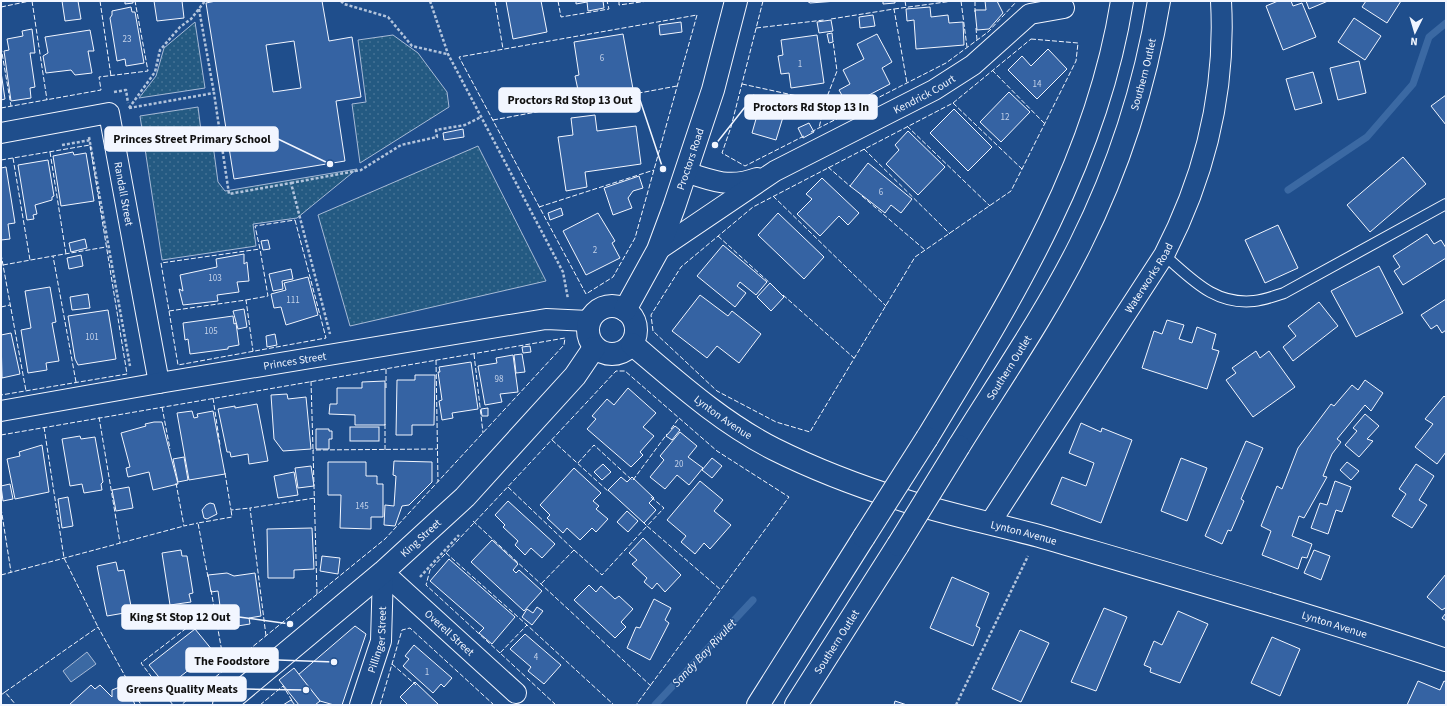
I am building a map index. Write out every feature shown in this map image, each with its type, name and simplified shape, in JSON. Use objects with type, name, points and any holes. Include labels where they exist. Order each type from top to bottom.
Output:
[{"type":"main road","name":"Proctors Road","points":[[625,310],[658,250],[713,90],[736,1]]},
{"type":"main road","points":[[758,705],[926,438],[1005,308],[1050,224],[1092,121],[1117,34],[1122,1]]},
{"type":"main road","name":"Southern Outlet","points":[[796,705],[898,545],[1056,291],[1111,174],[1148,62],[1159,1]]},
{"type":"main road","points":[[605,307],[619,307],[625,310],[631,315],[635,322],[635,337],[632,344],[621,353],[614,355],[607,354],[594,348],[588,335],[589,321],[593,315],[605,307]]},
{"type":"main road","name":"Lynton Avenue","points":[[632,344],[706,406],[773,449],[858,485],[907,502],[1037,536],[1351,628],[1446,660]]},
{"type":"main road","name":"King Street","points":[[224,705],[384,572],[465,497],[575,376],[594,348]]},
{"type":"street","name":"Waterworks Road","points":[[990,523],[1164,255],[1182,222],[1205,156],[1222,59],[1221,1]]},
{"type":"street","name":"Kendrick Court","points":[[686,172],[728,184],[743,183],[775,171],[934,90],[973,65],[1030,14],[1064,8]]},
{"type":"street","name":"Randall Street","points":[[1,133],[109,113],[159,383]]},
{"type":"street","name":"Kendrick Court","points":[[658,250],[775,171]]},
{"type":"street","name":"Princes Street","points":[[1,411],[159,383],[546,320],[589,321]]},
{"type":"street","name":"Overell Street","points":[[384,572],[516,693]]},
{"type":"street","name":"Pillinger Street","points":[[360,705],[381,641],[384,572]]},
{"type":"lane","points":[[1164,255],[1204,289],[1230,300],[1255,301],[1284,293],[1446,204]]},
{"type":"path","points":[[205,1],[191,19],[180,27],[160,50],[155,72],[129,108],[214,93]]},
{"type":"path","points":[[342,1],[344,4],[388,17],[412,46],[448,54]]},
{"type":"path","points":[[430,1],[448,54],[563,272],[568,299]]},
{"type":"path","points":[[199,9],[214,93],[229,194],[361,170],[401,145],[437,137],[436,130],[465,125],[481,117]]},
{"type":"path","points":[[86,117],[131,374]]},
{"type":"path","points":[[291,183],[332,342]]},
{"type":"path","points":[[956,705],[1037,536]]},
{"type":"shaded area","points":[[195,22],[205,88],[139,98],[156,76],[164,48]]},
{"type":"shaded area","points":[[393,35],[418,53],[447,92],[449,107],[360,163],[352,104],[366,102],[358,40]]},
{"type":"shaded area","points":[[198,107],[201,131],[211,130],[218,182],[225,191],[357,169],[297,218],[253,224],[256,246],[162,260],[140,116]]},
{"type":"shaded area","points":[[478,146],[546,281],[350,326],[318,215]]},
{"type":"shaded area","points":[[87,652],[96,664],[71,682],[63,671]]},
{"type":"building","points":[[62,1],[78,1],[81,19],[65,21]]},
{"type":"building","points":[[125,1],[133,1],[133,3],[125,4]]},
{"type":"building","points":[[154,1],[182,1],[184,18],[157,21]]},
{"type":"building","points":[[216,1],[322,1],[329,41],[352,37],[361,97],[336,101],[345,161],[234,179],[206,3]],"holes":[[[294,41],[301,88],[273,92],[266,45]]]},
{"type":"building","points":[[506,1],[541,1],[547,32],[513,39]]},
{"type":"building","points":[[576,1],[603,1],[604,8],[588,11],[587,2],[576,4]]},
{"type":"building","points":[[807,1],[837,1],[810,3]]},
{"type":"building","points":[[883,1],[895,1],[895,3],[883,4]]},
{"type":"building","points":[[985,1],[997,1],[1003,13],[989,29],[977,30],[975,10],[986,10]]},
{"type":"building","points":[[1278,1],[1291,1],[1293,6],[1302,3],[1316,37],[1283,50],[1266,6]]},
{"type":"building","points":[[1306,1],[1328,1],[1309,9]]},
{"type":"building","points":[[1366,1],[1401,1],[1387,23],[1362,7]]},
{"type":"building","points":[[131,7],[132,12],[135,12],[144,63],[126,66],[125,59],[117,61],[110,18],[112,11]]},
{"type":"building","points":[[930,7],[931,17],[948,15],[949,23],[963,22],[964,45],[916,49],[914,20],[907,21],[906,9]]},
{"type":"building","points":[[873,15],[875,26],[860,28],[859,17]]},
{"type":"building","points":[[1354,18],[1381,36],[1365,60],[1338,42]]},
{"type":"building","points":[[831,20],[833,31],[819,33],[817,22]]},
{"type":"building","points":[[681,22],[682,32],[660,35],[659,25]]},
{"type":"building","points":[[32,29],[35,53],[30,53],[35,87],[30,88],[31,98],[11,101],[4,51],[9,50],[7,39],[23,36],[22,31]]},
{"type":"building","points":[[90,30],[94,51],[88,51],[92,73],[75,75],[71,70],[46,73],[43,56],[48,53],[45,37]]},
{"type":"building","points":[[832,33],[833,42],[829,43],[827,34]]},
{"type":"building","points":[[623,34],[633,89],[617,92],[617,95],[600,98],[600,95],[580,99],[575,76],[579,75],[574,42]]},
{"type":"building","points":[[877,34],[892,62],[882,68],[890,84],[848,106],[839,90],[850,84],[843,70],[864,59],[857,44]]},
{"type":"building","points":[[817,35],[824,83],[791,88],[789,73],[781,74],[778,56],[783,55],[781,40]]},
{"type":"building","points":[[1048,49],[1067,69],[1037,99],[1008,70],[1022,56],[1031,66]]},
{"type":"building","points":[[1359,61],[1366,93],[1338,100],[1330,68]]},
{"type":"building","points":[[1,72],[5,99],[1,100]]},
{"type":"building","points":[[1313,72],[1322,103],[1295,110],[1286,79]]},
{"type":"building","points":[[1009,92],[1030,112],[1001,142],[980,122]]},
{"type":"building","points":[[753,95],[787,104],[776,140],[752,133],[758,112],[749,110]]},
{"type":"building","points":[[1446,95],[1446,125],[1431,106]]},
{"type":"building","points":[[954,109],[992,147],[968,171],[930,133]]},
{"type":"building","points":[[595,115],[597,131],[636,126],[641,164],[585,172],[587,187],[566,191],[558,137],[573,135],[571,118]]},
{"type":"building","points":[[809,123],[814,132],[803,138],[798,128]]},
{"type":"building","points":[[463,129],[464,137],[444,140],[443,133]]},
{"type":"building","points":[[908,131],[945,167],[918,195],[886,164],[899,150],[895,145]]},
{"type":"building","points":[[73,152],[74,155],[86,153],[94,201],[61,206],[53,156]]},
{"type":"building","points":[[1403,157],[1426,184],[1370,232],[1347,205]]},
{"type":"building","points":[[48,160],[54,196],[52,197],[52,200],[35,205],[37,214],[33,215],[34,219],[27,220],[18,165]]},
{"type":"building","points":[[868,163],[912,199],[901,213],[891,205],[885,213],[850,186]]},
{"type":"building","points":[[6,167],[15,223],[8,224],[10,239],[1,240],[1,168]]},
{"type":"building","points":[[639,176],[643,188],[633,191],[628,198],[632,208],[613,215],[604,188]]},
{"type":"building","points":[[822,178],[859,213],[848,225],[839,216],[820,236],[797,214],[812,199],[806,194]]},
{"type":"building","points":[[561,208],[563,215],[550,220],[548,213]]},
{"type":"building","points":[[598,213],[615,241],[612,243],[620,258],[586,275],[563,231]]},
{"type":"building","points":[[778,213],[824,257],[804,279],[758,235]]},
{"type":"building","points":[[1278,225],[1298,268],[1265,283],[1245,240]]},
{"type":"building","points":[[1427,234],[1434,244],[1441,240],[1446,248],[1446,258],[1403,285],[1394,271],[1400,267],[1393,256]]},
{"type":"building","points":[[85,239],[87,248],[71,252],[69,243]]},
{"type":"building","points":[[268,240],[270,249],[263,250],[261,241]]},
{"type":"building","points":[[723,245],[767,282],[756,295],[740,282],[737,286],[746,293],[735,307],[697,276]]},
{"type":"building","points":[[244,254],[244,264],[247,262],[249,281],[237,282],[239,292],[217,295],[218,301],[183,305],[179,289],[183,291],[180,275],[217,267],[216,259]]},
{"type":"building","points":[[81,255],[83,266],[69,269],[67,258]]},
{"type":"building","points":[[1379,266],[1403,313],[1356,337],[1331,291]]},
{"type":"building","points":[[291,269],[293,279],[282,281],[283,289],[273,291],[269,274]]},
{"type":"building","points":[[308,277],[318,315],[286,325],[281,307],[274,308],[271,294],[286,290],[284,283]]},
{"type":"building","points":[[770,283],[784,297],[771,311],[757,297]]},
{"type":"building","points":[[50,287],[56,322],[52,323],[59,361],[46,363],[47,370],[28,373],[21,330],[31,328],[25,291]]},
{"type":"building","points":[[88,294],[90,308],[72,310],[70,297]]},
{"type":"building","points":[[700,295],[728,316],[732,311],[761,334],[739,363],[717,346],[707,358],[672,331]]},
{"type":"building","points":[[1446,299],[1446,330],[1442,333],[1437,325],[1431,329],[1421,315]]},
{"type":"building","points":[[1319,302],[1338,326],[1293,361],[1283,347],[1296,336],[1288,326]]},
{"type":"building","points":[[244,309],[247,327],[238,329],[233,311]]},
{"type":"building","points":[[108,310],[116,359],[78,365],[75,359],[68,316]]},
{"type":"building","points":[[233,316],[234,324],[236,323],[239,345],[228,347],[228,349],[190,354],[188,339],[185,340],[183,323]]},
{"type":"building","points":[[1167,320],[1184,325],[1179,339],[1192,343],[1197,327],[1216,334],[1212,349],[1219,351],[1207,389],[1142,368],[1154,331],[1162,334]]},
{"type":"building","points":[[11,333],[20,374],[2,378],[1,335]]},
{"type":"building","points":[[275,334],[277,345],[267,347],[266,336]]},
{"type":"building","points":[[530,346],[531,352],[523,353],[522,347]]},
{"type":"building","points":[[1256,351],[1260,358],[1269,351],[1295,387],[1253,417],[1226,380],[1236,373],[1232,368]]},
{"type":"building","points":[[522,354],[525,372],[516,373],[514,355]]},
{"type":"building","points":[[513,355],[518,392],[500,394],[502,402],[485,405],[478,366],[497,363],[496,358]]},
{"type":"building","points":[[471,362],[478,409],[452,413],[453,418],[442,420],[439,401],[442,400],[438,372],[440,372],[439,367]]},
{"type":"building","points":[[415,375],[435,375],[434,425],[412,425],[412,435],[396,435],[397,380],[415,380]]},
{"type":"building","points":[[1365,380],[1383,393],[1371,411],[1365,405],[1337,439],[1341,442],[1332,454],[1323,476],[1327,477],[1304,518],[1299,516],[1292,536],[1312,544],[1307,558],[1302,557],[1298,569],[1262,555],[1271,531],[1261,526],[1277,486],[1282,489],[1298,448],[1331,404],[1334,406],[1352,385],[1358,390]]},
{"type":"building","points":[[385,381],[385,425],[355,425],[355,415],[329,414],[330,404],[337,404],[337,388],[362,388],[362,382]]},
{"type":"building","points":[[628,388],[656,413],[643,427],[654,436],[640,452],[643,455],[631,467],[587,429],[596,419],[592,416],[607,399],[614,405]]},
{"type":"building","points":[[287,394],[288,399],[306,397],[311,449],[283,451],[274,439],[271,395]]},
{"type":"building","points":[[1444,396],[1446,398],[1446,452],[1437,464],[1415,447],[1433,424],[1425,419]]},
{"type":"building","points":[[257,404],[268,461],[249,464],[248,454],[231,457],[230,452],[227,452],[218,409]]},
{"type":"building","points":[[488,408],[488,416],[482,416],[481,409]]},
{"type":"building","points":[[192,411],[194,418],[198,417],[197,414],[213,411],[225,474],[189,480],[177,413]]},
{"type":"building","points":[[1365,414],[1379,426],[1367,439],[1373,441],[1359,457],[1345,445],[1357,431],[1353,428]]},
{"type":"building","points":[[162,422],[178,484],[153,490],[149,472],[128,477],[126,468],[130,467],[121,433],[146,426],[145,424]]},
{"type":"building","points":[[1081,423],[1101,432],[1102,428],[1132,440],[1101,523],[1051,504],[1062,477],[1086,486],[1094,463],[1069,453]]},
{"type":"building","points":[[675,426],[680,430],[672,440],[666,436]]},
{"type":"building","points":[[350,427],[379,427],[379,441],[350,441]]},
{"type":"building","points":[[316,429],[329,429],[329,431],[332,431],[332,439],[329,439],[329,449],[316,449]]},
{"type":"building","points":[[680,432],[697,446],[688,457],[703,468],[689,485],[677,475],[665,489],[650,477],[664,460],[660,456]]},
{"type":"building","points":[[80,436],[81,439],[95,437],[103,482],[101,484],[102,490],[84,493],[82,484],[70,486],[62,439]]},
{"type":"building","points":[[1246,441],[1263,448],[1241,499],[1244,501],[1231,531],[1228,530],[1222,544],[1205,536]]},
{"type":"building","points":[[42,445],[49,492],[15,499],[7,459],[20,456],[19,452]]},
{"type":"building","points":[[184,457],[188,480],[178,482],[173,459]]},
{"type":"building","points":[[712,458],[722,466],[712,478],[702,470]]},
{"type":"building","points":[[1181,458],[1207,468],[1187,521],[1161,511]]},
{"type":"building","points":[[394,461],[432,462],[432,482],[409,505],[402,506],[395,526],[384,525],[385,505],[394,506],[396,476],[393,475]]},
{"type":"building","points":[[328,462],[366,462],[366,476],[377,476],[377,484],[383,484],[383,517],[371,517],[371,529],[340,528],[341,495],[328,495]]},
{"type":"building","points":[[1347,462],[1359,471],[1351,480],[1340,470]]},
{"type":"building","points":[[603,464],[611,472],[602,480],[594,472]]},
{"type":"building","points":[[1416,464],[1434,476],[1419,500],[1427,505],[1412,528],[1392,516],[1406,494],[1399,489]]},
{"type":"building","points":[[311,466],[314,486],[298,488],[295,468]]},
{"type":"building","points":[[574,468],[601,493],[593,501],[599,506],[596,509],[608,519],[596,532],[592,528],[580,540],[567,528],[563,533],[547,518],[550,515],[540,505]]},
{"type":"building","points":[[294,472],[298,495],[278,498],[274,476]]},
{"type":"building","points":[[621,477],[627,482],[632,477],[654,498],[649,503],[656,510],[644,523],[608,490]]},
{"type":"building","points":[[700,481],[723,500],[714,511],[731,525],[710,549],[704,543],[695,554],[681,542],[686,536],[667,520]]},
{"type":"building","points":[[1335,481],[1351,487],[1342,512],[1336,510],[1328,534],[1311,528],[1320,503],[1327,505]]},
{"type":"building","points":[[10,484],[13,499],[3,501],[1,486]]},
{"type":"building","points":[[129,487],[133,508],[116,511],[112,490]]},
{"type":"building","points":[[68,497],[73,526],[62,528],[58,499]]},
{"type":"building","points":[[508,501],[555,544],[542,558],[531,548],[525,555],[515,545],[518,541],[503,527],[505,525],[495,515]]},
{"type":"building","points":[[210,503],[214,504],[217,514],[207,519],[204,518],[202,510]]},
{"type":"building","points":[[627,511],[638,521],[628,532],[617,522]]},
{"type":"building","points":[[312,528],[314,569],[294,570],[294,578],[268,578],[267,529]]},
{"type":"building","points":[[643,538],[681,575],[665,592],[657,583],[652,589],[644,582],[647,578],[632,564],[637,560],[629,553]]},
{"type":"building","points":[[492,540],[518,564],[513,570],[516,573],[519,570],[542,591],[524,611],[471,562]]},
{"type":"building","points":[[181,550],[182,556],[187,556],[193,593],[189,594],[191,602],[170,605],[162,553]]},
{"type":"building","points":[[1314,550],[1330,556],[1321,580],[1304,573]]},
{"type":"building","points":[[322,556],[340,558],[338,574],[320,571]]},
{"type":"building","points":[[449,559],[515,617],[492,644],[479,633],[484,628],[430,581]]},
{"type":"building","points":[[116,562],[118,571],[124,570],[131,606],[128,607],[130,612],[107,616],[97,566]]},
{"type":"building","points":[[227,573],[234,576],[255,573],[261,616],[249,618],[250,624],[225,628],[224,621],[222,621],[218,591],[211,592],[208,575]]},
{"type":"building","points":[[1446,574],[1446,610],[1445,608],[1442,610],[1427,597]]},
{"type":"building","points":[[952,577],[989,593],[976,626],[980,628],[973,646],[930,628]]},
{"type":"building","points":[[589,585],[596,592],[601,586],[615,599],[619,596],[633,609],[621,622],[626,627],[615,638],[574,600]]},
{"type":"building","points":[[654,599],[671,608],[665,620],[669,623],[650,660],[627,648],[636,627],[640,628]]},
{"type":"building","points":[[537,607],[543,611],[532,625],[522,617],[527,609],[533,613]]},
{"type":"building","points":[[1104,608],[1127,617],[1096,691],[1071,682]]},
{"type":"building","points":[[1178,611],[1208,624],[1180,683],[1150,672],[1151,668],[1144,665],[1154,641],[1162,645]]},
{"type":"building","points":[[1446,613],[1446,621],[1442,618]]},
{"type":"building","points":[[355,626],[366,634],[342,705],[334,705],[320,701],[298,675]]},
{"type":"building","points":[[195,629],[213,651],[167,687],[149,665]]},
{"type":"building","points":[[1020,630],[1049,643],[1021,702],[992,689]]},
{"type":"building","points":[[525,634],[561,665],[544,684],[528,671],[531,667],[510,649]]},
{"type":"building","points":[[1272,637],[1300,649],[1280,696],[1251,683]]},
{"type":"building","points":[[414,645],[452,678],[444,687],[441,684],[433,693],[403,666],[409,659],[405,656]]},
{"type":"building","points":[[294,668],[320,701],[315,705],[299,705],[279,680]]},
{"type":"building","points":[[1418,681],[1440,690],[1444,681],[1446,682],[1446,705],[1407,705]]},
{"type":"building","points":[[415,682],[439,705],[405,705],[407,704],[400,697]]},
{"type":"building","points":[[127,684],[135,705],[69,705],[91,685],[95,689],[100,685],[112,697],[112,690]]},
{"type":"building","points":[[291,700],[295,705],[283,705]]},
{"type":"building","points":[[895,701],[907,705],[894,705]]},
{"type":"waterway","name":"Sandy Bay Rivulet","points":[[1288,190],[1367,137],[1413,84],[1429,37],[1446,23]]},
{"type":"waterway","name":"Sandy Bay Rivulet","points":[[655,705],[753,600]]},
{"type":"fence","points":[[1,7],[30,1]]},
{"type":"fence","points":[[32,1],[47,100]]},
{"type":"fence","points":[[100,1],[111,76]]},
{"type":"fence","points":[[1,108],[101,90],[99,77],[148,71],[135,1]]},
{"type":"fence","points":[[495,1],[503,49]]},
{"type":"fence","points":[[558,1],[561,17],[609,9],[607,1]]},
{"type":"fence","points":[[619,1],[619,5],[648,1]]},
{"type":"fence","points":[[763,1],[731,127],[722,153],[745,166],[804,136]]},
{"type":"fence","points":[[905,1],[906,7]]},
{"type":"fence","points":[[894,9],[953,1]]},
{"type":"fence","points":[[961,1],[967,47]]},
{"type":"fence","points":[[975,1],[975,12]]},
{"type":"fence","points":[[811,132],[946,63],[988,32],[1017,1]]},
{"type":"fence","points":[[831,19],[894,9],[907,83]]},
{"type":"fence","points":[[697,15],[635,238],[613,277],[586,294],[459,57],[697,15]]},
{"type":"fence","points":[[756,28],[824,20]]},
{"type":"fence","points":[[976,28],[977,40]]},
{"type":"fence","points":[[1031,39],[1078,43],[1076,61],[1011,191],[915,257],[810,432],[776,422],[717,391],[653,331],[651,315],[681,267],[753,207],[953,103],[1031,39]]},
{"type":"fence","points":[[825,102],[837,71],[833,41]]},
{"type":"fence","points":[[1,47],[11,106]]},
{"type":"fence","points":[[992,70],[1045,124]]},
{"type":"fence","points":[[742,84],[825,102],[819,128]]},
{"type":"fence","points":[[493,120],[677,86]]},
{"type":"fence","points":[[953,103],[1022,169]]},
{"type":"fence","points":[[907,126],[990,206]]},
{"type":"fence","points":[[1,160],[90,145],[127,374],[1,395]]},
{"type":"fence","points":[[864,149],[950,234]]},
{"type":"fence","points":[[50,152],[66,254]]},
{"type":"fence","points":[[13,158],[30,260]]},
{"type":"fence","points":[[828,167],[851,187]]},
{"type":"fence","points":[[539,207],[654,170]]},
{"type":"fence","points":[[773,196],[886,306]]},
{"type":"fence","points":[[862,196],[925,250]]},
{"type":"fence","points":[[295,220],[326,338],[178,365],[161,263],[260,249],[255,226],[295,220]]},
{"type":"fence","points":[[718,236],[771,284]]},
{"type":"fence","points":[[76,382],[53,256],[106,247]]},
{"type":"fence","points":[[246,300],[268,296],[260,249]]},
{"type":"fence","points":[[1,254],[26,391]]},
{"type":"fence","points":[[3,265],[53,256]]},
{"type":"fence","points":[[783,295],[854,358]]},
{"type":"fence","points":[[169,311],[246,300],[253,351]]},
{"type":"fence","points":[[1,307],[10,305]]},
{"type":"fence","points":[[1,435],[565,338],[564,345],[385,539],[181,705]]},
{"type":"fence","points":[[474,354],[483,433]]},
{"type":"fence","points":[[436,360],[438,482]]},
{"type":"fence","points":[[386,369],[386,388]]},
{"type":"fence","points":[[500,653],[426,585],[430,570],[616,371],[625,371],[717,451],[789,497],[636,705]]},
{"type":"fence","points":[[311,381],[313,450]]},
{"type":"fence","points":[[213,398],[220,445]]},
{"type":"fence","points":[[162,407],[170,449]]},
{"type":"fence","points":[[99,417],[120,543]]},
{"type":"fence","points":[[671,429],[679,418]]},
{"type":"fence","points":[[385,422],[385,450]]},
{"type":"fence","points":[[44,427],[64,558],[98,627]]},
{"type":"fence","points":[[633,480],[667,434]]},
{"type":"fence","points":[[552,440],[609,492]]},
{"type":"fence","points":[[578,463],[594,445],[632,480]]},
{"type":"fence","points":[[317,594],[313,450],[437,449]]},
{"type":"fence","points":[[225,473],[231,510],[250,508]]},
{"type":"fence","points":[[176,483],[184,526],[198,523]]},
{"type":"fence","points":[[508,487],[574,550],[541,584]]},
{"type":"fence","points":[[651,497],[664,508],[647,526],[721,590]]},
{"type":"fence","points":[[266,636],[250,508],[315,498]]},
{"type":"fence","points":[[1,508],[11,572]]},
{"type":"fence","points":[[208,577],[198,523],[232,517],[231,510]]},
{"type":"fence","points":[[473,521],[651,686]]},
{"type":"fence","points":[[574,550],[602,575],[647,526],[642,521]]},
{"type":"fence","points":[[1,575],[184,526]]},
{"type":"fence","points":[[446,553],[527,625]]},
{"type":"fence","points":[[211,590],[225,669]]},
{"type":"fence","points":[[173,705],[141,663],[214,607]]},
{"type":"fence","points":[[556,705],[500,653],[527,625],[614,705]]},
{"type":"fence","points":[[5,692],[98,627],[141,705]]},
{"type":"fence","points":[[380,705],[402,630],[410,628],[494,705]]},
{"type":"fence","points":[[392,664],[416,685]]},
{"type":"fence","points":[[260,705],[283,686],[293,702]]},
{"type":"fence","points":[[1,695],[5,692],[16,705]]},
{"type":"place","name":"Proctors Rd Stop 13 In","points":[[715,145]]},
{"type":"place","name":"Princes Street Primary School","points":[[330,164]]},
{"type":"place","name":"Proctors Rd Stop 13 Out","points":[[663,169]]},
{"type":"place","name":"King St Stop 12 Out","points":[[290,624]]},
{"type":"place","name":"The Foodstore","points":[[334,662]]},
{"type":"place","name":"Greens Quality Meats","points":[[306,690]]}]
